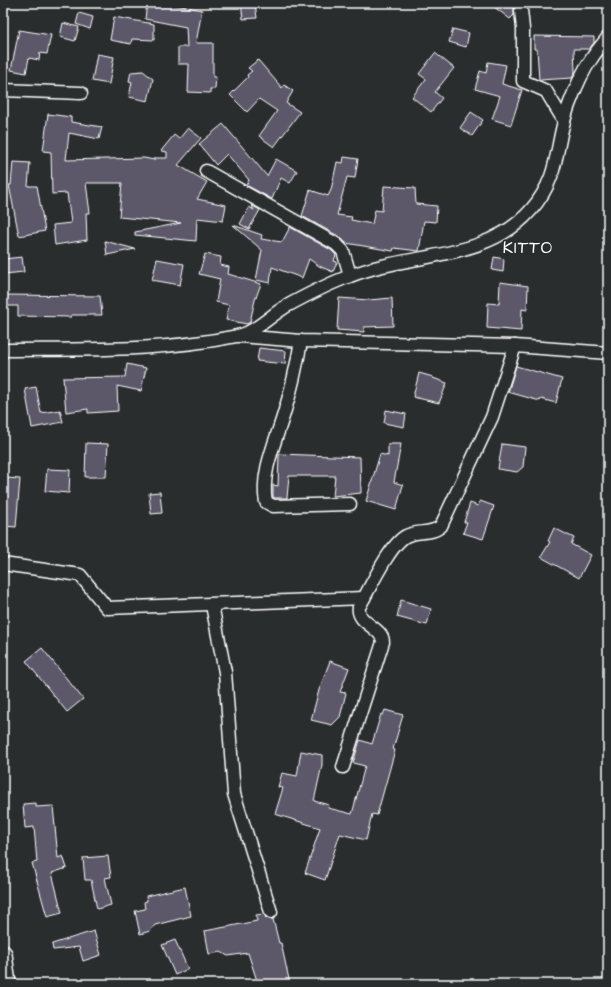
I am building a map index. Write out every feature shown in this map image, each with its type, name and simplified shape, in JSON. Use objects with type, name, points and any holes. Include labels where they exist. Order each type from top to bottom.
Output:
[{"type":"street","points":[[521,10],[523,29],[523,81],[546,91],[564,121]]},
{"type":"street","points":[[240,336],[286,307],[350,275],[400,262],[477,246],[501,236],[513,228],[531,210],[550,182],[559,153],[564,121],[569,105],[587,65],[608,37]]},
{"type":"street","points":[[3,90],[81,93]]},
{"type":"street","points":[[206,171],[336,244],[343,251],[350,275]]},
{"type":"street","points":[[3,350],[140,348],[240,336],[302,341],[515,346],[608,353]]},
{"type":"street","points":[[302,341],[293,382],[269,459],[263,490],[266,502],[273,506],[350,504]]},
{"type":"street","points":[[343,766],[383,642],[381,635],[360,614],[359,607],[392,550],[402,538],[413,533],[435,530],[441,526],[492,417],[515,346]]},
{"type":"street","points":[[3,564],[80,575],[107,608],[364,598]]},
{"type":"street","points":[[212,605],[225,672],[234,794],[271,912]]},
{"type":"street","points":[[3,954],[7,984]]},
{"type":"building","points":[[147,3],[166,3],[202,10],[196,43],[213,43],[213,77],[216,77],[215,89],[210,89],[210,93],[188,92],[189,64],[178,64],[178,47],[187,47],[186,27],[145,19]]},
{"type":"building","points":[[241,3],[255,3],[257,18],[243,19]]},
{"type":"building","points":[[489,3],[519,3],[514,7],[514,15],[510,19]]},
{"type":"building","points":[[79,13],[93,17],[90,29],[76,24]]},
{"type":"building","points":[[114,17],[154,24],[154,40],[132,39],[131,44],[110,40]]},
{"type":"building","points":[[63,23],[79,27],[75,41],[60,37]]},
{"type":"building","points":[[453,29],[469,33],[466,47],[449,42]]},
{"type":"building","points":[[19,30],[51,35],[47,54],[40,53],[39,60],[29,58],[26,73],[11,70]]},
{"type":"building","points":[[534,36],[594,37],[594,43],[589,49],[574,49],[575,72],[572,78],[539,80],[537,49],[534,49]]},
{"type":"building","points":[[435,53],[454,68],[435,92],[442,98],[431,112],[412,97],[426,79],[419,74]]},
{"type":"building","points":[[97,54],[114,57],[109,84],[92,81]]},
{"type":"building","points":[[258,60],[282,88],[284,85],[293,91],[286,103],[300,112],[274,147],[259,136],[277,111],[259,99],[247,112],[230,95],[252,71],[248,68]]},
{"type":"building","points":[[488,62],[506,65],[502,84],[522,90],[511,125],[492,119],[500,96],[475,89],[480,71],[486,73]]},
{"type":"building","points":[[143,71],[153,79],[148,101],[129,97],[132,82],[129,81],[131,72]]},
{"type":"building","points":[[471,112],[483,120],[472,136],[460,128]]},
{"type":"building","points":[[48,114],[71,117],[71,122],[102,127],[99,139],[69,133],[66,160],[144,158],[154,160],[155,158],[167,158],[167,152],[161,151],[174,135],[179,139],[188,128],[201,138],[178,165],[207,182],[197,199],[226,205],[223,221],[197,218],[196,241],[135,235],[135,232],[181,223],[119,217],[122,183],[86,183],[90,213],[86,213],[87,240],[55,245],[53,225],[71,223],[67,193],[52,194],[51,152],[43,151]]},
{"type":"building","points":[[223,124],[267,176],[276,159],[297,171],[290,183],[281,178],[272,199],[246,185],[249,180],[227,154],[216,165],[199,144]]},
{"type":"building","points":[[344,157],[358,159],[355,178],[347,177],[337,215],[352,217],[351,220],[372,224],[375,210],[382,211],[384,186],[415,188],[416,204],[437,206],[436,222],[424,221],[419,251],[394,248],[393,251],[346,243],[340,237],[302,216],[310,190],[328,196],[331,190],[337,162],[343,163]]},
{"type":"building","points":[[13,162],[30,163],[28,186],[37,186],[45,231],[19,236],[9,185],[11,185]]},
{"type":"building","points":[[251,205],[260,210],[249,229],[240,224],[249,207],[254,210]]},
{"type":"building","points":[[233,225],[262,235],[261,239],[282,242],[290,227],[331,250],[336,255],[334,261],[337,262],[333,272],[319,266],[309,259],[302,278],[272,267],[270,283],[256,280],[262,250]]},
{"type":"building","points":[[105,241],[135,249],[107,255]]},
{"type":"building","points":[[205,254],[221,257],[220,265],[229,267],[228,274],[261,284],[255,300],[250,322],[247,324],[226,320],[229,305],[216,302],[220,279],[199,274]]},
{"type":"building","points":[[22,257],[24,272],[4,274],[3,259]]},
{"type":"building","points":[[494,257],[504,259],[503,272],[492,270]]},
{"type":"building","points":[[157,259],[184,264],[180,285],[152,280]]},
{"type":"building","points":[[500,282],[528,286],[527,310],[522,309],[521,331],[487,328],[488,303],[499,304]]},
{"type":"building","points":[[3,295],[100,296],[102,315],[71,315],[71,317],[18,316],[18,306],[3,306]]},
{"type":"building","points":[[339,298],[369,300],[392,298],[393,326],[364,327],[364,332],[337,330]]},
{"type":"building","points":[[259,348],[286,351],[285,364],[257,361]]},
{"type":"building","points":[[127,364],[146,368],[141,391],[117,386],[118,411],[88,413],[88,409],[66,412],[63,378],[125,377]]},
{"type":"building","points":[[516,366],[562,379],[556,403],[541,399],[540,401],[508,392]]},
{"type":"building","points":[[419,373],[447,383],[439,403],[413,397]]},
{"type":"building","points":[[36,387],[41,413],[60,410],[63,422],[32,428],[25,389]]},
{"type":"building","points":[[386,410],[406,414],[404,427],[384,423]]},
{"type":"building","points":[[86,443],[108,444],[106,477],[85,477]]},
{"type":"building","points":[[388,444],[401,444],[394,482],[403,485],[396,510],[366,501],[380,454],[388,456]]},
{"type":"building","points":[[502,444],[525,447],[523,467],[517,472],[498,469]]},
{"type":"building","points":[[279,454],[360,457],[361,493],[333,496],[335,476],[289,476],[287,498],[275,498],[273,497],[273,485],[278,486]]},
{"type":"building","points":[[47,469],[70,470],[69,493],[45,491]]},
{"type":"building","points":[[7,478],[20,479],[16,527],[3,526]]},
{"type":"building","points":[[160,492],[162,513],[151,514],[149,493]]},
{"type":"building","points":[[480,501],[494,506],[483,539],[463,533],[467,522],[464,522],[470,503],[478,506]]},
{"type":"building","points":[[554,528],[574,538],[571,544],[591,555],[579,578],[541,557],[550,542],[548,541]]},
{"type":"building","points":[[401,600],[431,609],[427,625],[397,617]]},
{"type":"building","points":[[42,648],[83,699],[67,712],[26,661]]},
{"type":"building","points":[[330,661],[349,668],[340,692],[346,693],[340,717],[332,725],[311,720],[319,690]]},
{"type":"building","points":[[385,710],[403,715],[377,815],[372,814],[366,840],[340,834],[325,880],[305,873],[320,828],[275,814],[283,788],[278,787],[282,773],[297,776],[301,751],[322,755],[322,765],[314,801],[329,805],[328,808],[352,814],[365,766],[353,763],[360,740],[372,744],[381,714],[383,715]]},
{"type":"building","points":[[36,803],[36,807],[53,806],[58,858],[63,856],[67,868],[52,873],[62,913],[47,917],[32,863],[37,862],[34,827],[25,828],[23,804]]},
{"type":"building","points":[[108,856],[111,877],[105,878],[111,905],[97,909],[91,880],[85,880],[83,858]]},
{"type":"building","points":[[185,887],[191,916],[155,925],[150,931],[140,934],[135,911],[145,909],[144,902],[147,901],[146,896]]},
{"type":"building","points":[[264,914],[266,918],[273,919],[279,943],[281,943],[290,984],[258,984],[248,953],[228,956],[221,952],[209,954],[205,931],[257,921],[256,915]]},
{"type":"building","points":[[94,931],[101,955],[83,961],[79,947],[53,950],[52,944]]},
{"type":"building","points":[[175,940],[188,969],[175,975],[162,945]]},
{"type":"district","name":"KITTO","points":[[528,247]]}]
